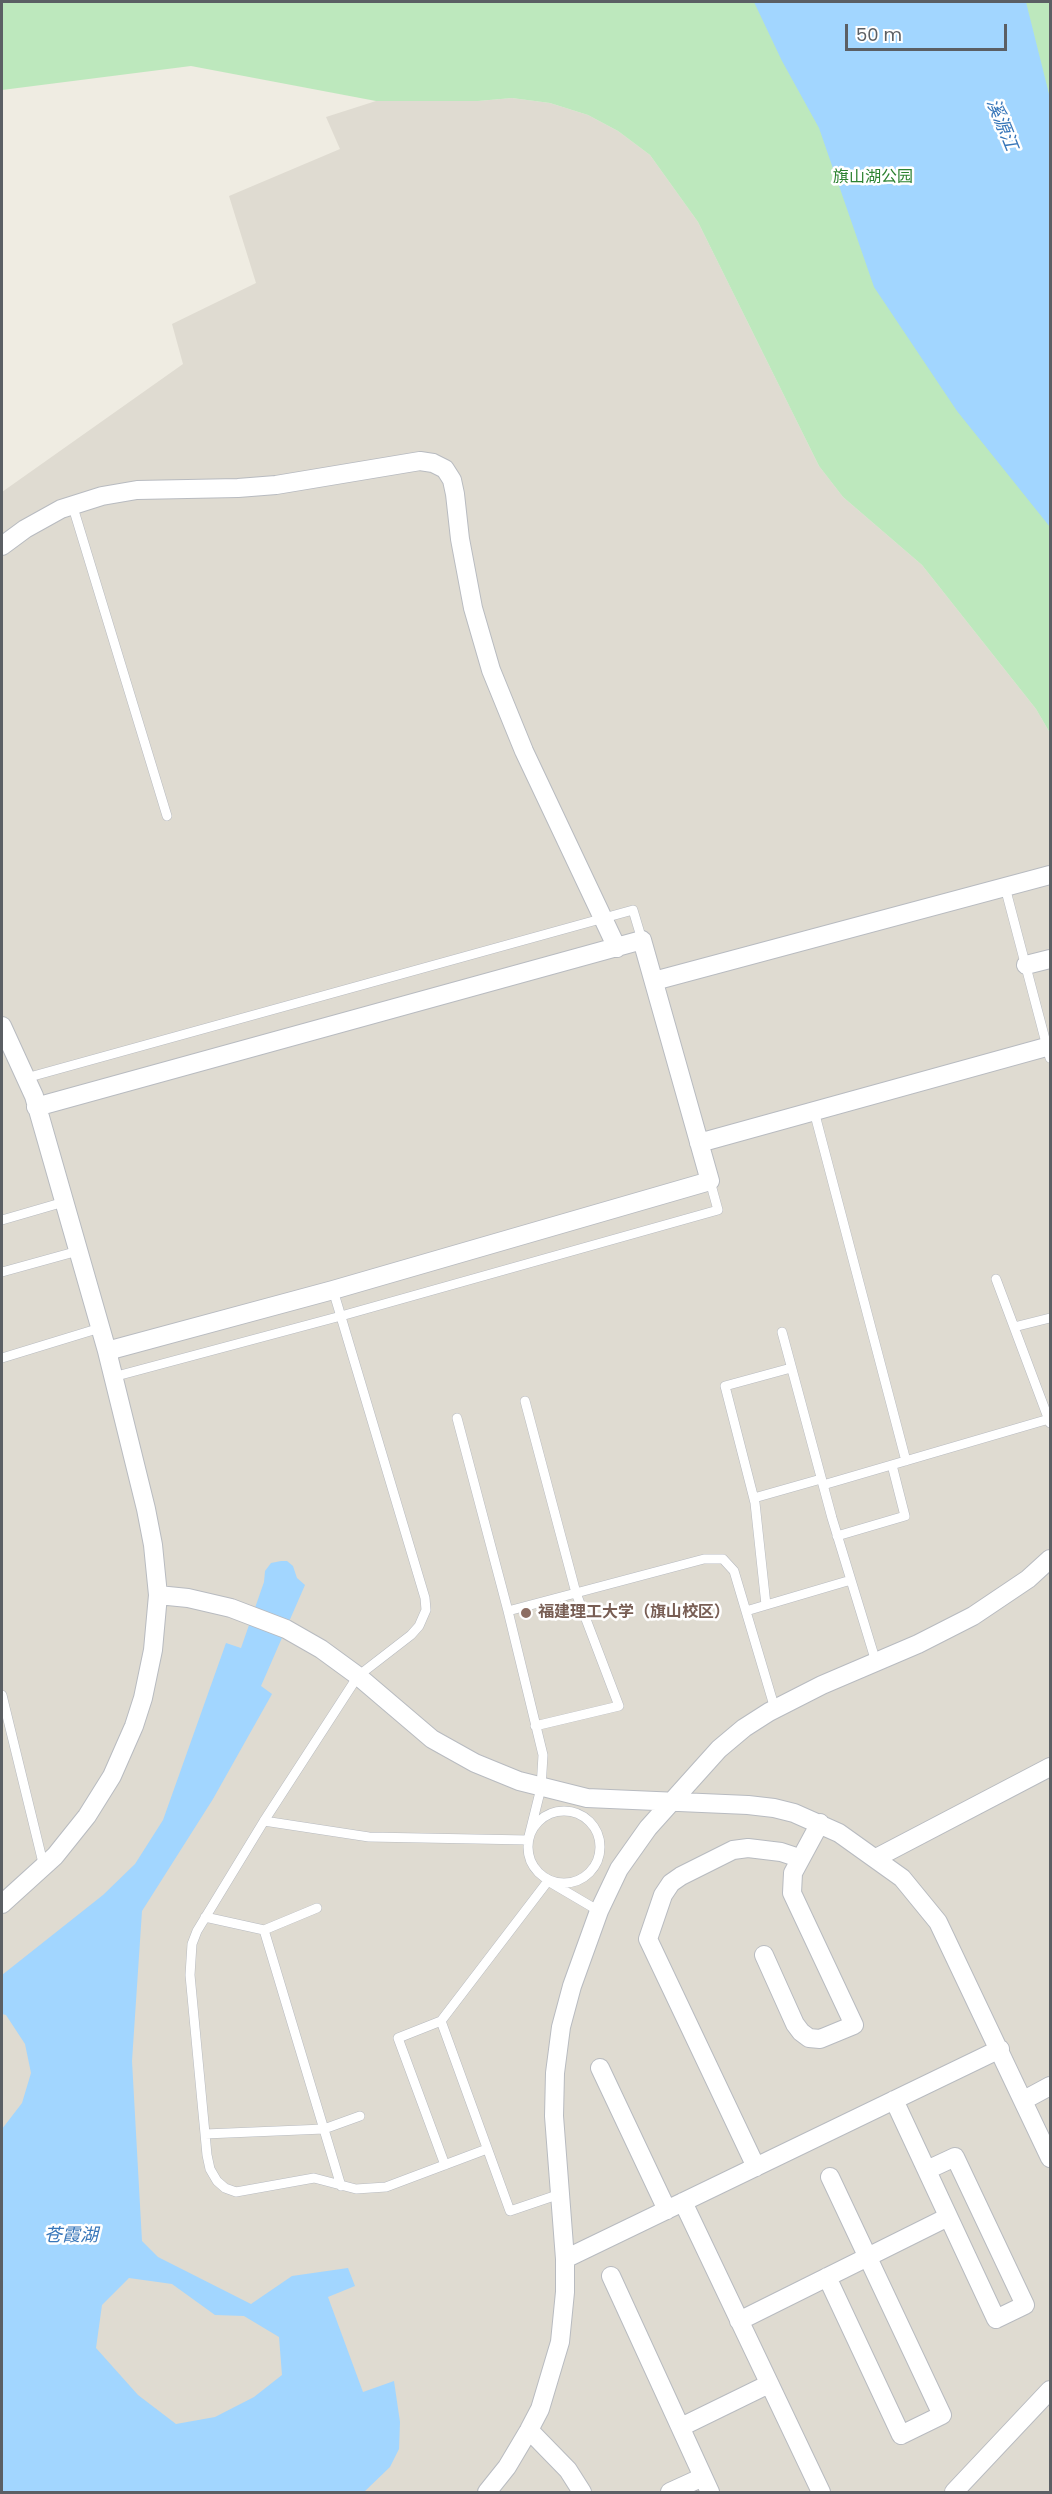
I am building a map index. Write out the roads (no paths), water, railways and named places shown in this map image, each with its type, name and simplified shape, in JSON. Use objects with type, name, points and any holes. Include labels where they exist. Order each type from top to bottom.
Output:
[{"type":"street","points":[[2,546],[25,529],[72,504],[137,490],[276,485],[420,461],[434,463],[445,469],[452,480],[455,494],[472,608],[491,670],[524,751],[617,948]]},
{"type":"street","points":[[654,981],[1050,875]]},
{"type":"street","points":[[36,1107],[642,940],[654,981],[710,1181],[333,1290],[107,1351]]},
{"type":"street","points":[[1026,965],[1050,959]]},
{"type":"street","points":[[2,1026],[27,1078],[107,1351],[146,1509],[153,1545],[158,1595],[157,1623],[149,1674],[143,1698],[123,1752],[100,1797],[71,1838],[44,1867],[2,1904]]},
{"type":"street","points":[[699,1143],[1050,1050]]},
{"type":"street","points":[[487,2493],[507,2467],[529,2430],[543,2399],[560,2342],[565,2292],[565,2259],[554,2093],[560,2037],[572,1986],[599,1911],[607,1892],[632,1849],[719,1749],[744,1728],[822,1685],[973,1616],[1028,1579],[1050,1559]]},
{"type":"street","points":[[158,1595],[210,1602],[268,1621],[304,1638],[358,1676],[432,1739],[475,1763],[541,1788],[586,1798],[671,1803],[748,1804],[794,1813],[820,1823],[876,1858],[902,1878],[938,1922],[1050,2158]]},
{"type":"street","points":[[876,1858],[1050,1767]]},
{"type":"street","points":[[764,1955],[795,2024],[801,2032],[809,2038],[820,2039],[854,2025],[795,1901],[792,1884],[793,1873],[799,1858],[820,1823]]},
{"type":"street","points":[[756,2168],[648,1939],[663,1895],[671,1883],[681,1876],[733,1850],[748,1848],[781,1852],[799,1858]]},
{"type":"street","points":[[565,2259],[1000,2049]]},
{"type":"street","points":[[600,2068],[739,2321],[821,2493]]},
{"type":"street","points":[[1024,2100],[1050,2086]]},
{"type":"street","points":[[894,2100],[996,2319],[1025,2305],[955,2157],[927,2170]]},
{"type":"street","points":[[827,2277],[901,2435],[942,2415],[830,2177]]},
{"type":"street","points":[[739,2321],[948,2217]]},
{"type":"street","points":[[611,2276],[707,2485],[670,2493]]},
{"type":"street","points":[[681,2427],[769,2384]]},
{"type":"street","points":[[954,2493],[1050,2390]]},
{"type":"street","points":[[529,2430],[568,2470],[582,2493]]},
{"type":"lane","points":[[72,504],[168,816]]},
{"type":"lane","points":[[1005,887],[1050,1050]]},
{"type":"lane","points":[[27,1078],[633,910],[642,940]]},
{"type":"lane","points":[[814,1111],[906,1461]]},
{"type":"lane","points":[[113,1377],[341,1316],[718,1210],[710,1181]]},
{"type":"lane","points":[[2,1220],[64,1202]]},
{"type":"lane","points":[[2,1272],[78,1251]]},
{"type":"lane","points":[[754,1498],[892,1465],[1050,1421],[996,1279]]},
{"type":"lane","points":[[333,1290],[426,1610],[419,1626],[411,1635],[358,1676],[264,1821],[205,1917],[192,1944],[190,1959],[210,2169],[217,2181],[225,2188],[236,2192],[314,2178],[356,2189],[386,2187],[487,2149]]},
{"type":"lane","points":[[1014,1327],[1050,1318]]},
{"type":"lane","points":[[2,1358],[100,1328]]},
{"type":"lane","points":[[782,1332],[837,1536],[876,1662]]},
{"type":"lane","points":[[766,1605],[754,1498],[725,1386],[791,1368]]},
{"type":"lane","points":[[525,1401],[576,1593],[619,1706],[535,1726]]},
{"type":"lane","points":[[457,1418],[543,1755],[541,1788],[527,1852],[531,1864],[539,1874],[599,1911]]},
{"type":"lane","points":[[837,1536],[905,1516],[892,1465]]},
{"type":"lane","points":[[508,1611],[715,1557],[723,1559],[734,1571],[775,1709]]},
{"type":"lane","points":[[746,1611],[851,1580]]},
{"type":"lane","points":[[2,1695],[44,1867]]},
{"type":"lane","points":[[528,1840],[532,1828],[541,1818],[558,1812],[577,1813],[588,1820],[595,1829],[600,1852],[591,1872],[571,1883],[548,1881]]},
{"type":"lane","points":[[264,1821],[369,1837],[528,1840]]},
{"type":"lane","points":[[445,2164],[398,2038],[441,2021],[548,1881]]},
{"type":"lane","points":[[205,1917],[264,1930],[317,1908]]},
{"type":"lane","points":[[264,1930],[341,2186]]},
{"type":"lane","points":[[441,2021],[510,2211],[560,2194]]},
{"type":"lane","points":[[205,2134],[324,2128],[360,2116]]},
{"type":"water","name":"溪源江","points":[[754,2],[1026,2],[1050,98],[1050,527],[957,411],[874,287],[819,128],[782,61]]},
{"type":"water","name":"苍霞湖","points":[[287,1561],[293,1566],[297,1578],[305,1585],[261,1686],[272,1694],[213,1799],[142,1911],[132,2061],[142,2241],[158,2257],[251,2304],[292,2276],[348,2268],[355,2286],[328,2297],[363,2392],[394,2381],[400,2422],[399,2449],[390,2467],[364,2492],[2,2492],[2,2129],[22,2103],[31,2073],[25,2044],[6,2015],[2,2014],[2,1975],[103,1895],[135,1864],[163,1820],[226,1643],[241,1648],[264,1582],[265,1571],[271,1563]],"holes":[[[129,2278],[172,2284],[215,2315],[244,2316],[279,2337],[282,2375],[254,2397],[215,2417],[176,2424],[138,2395],[96,2348],[102,2305]]]},
{"type":"place","name":"福建理工大学（旗山校区）","points":[[526,1613]]},
{"type":"park label","name":"旗山湖公园","points":[[873,178]]}]
